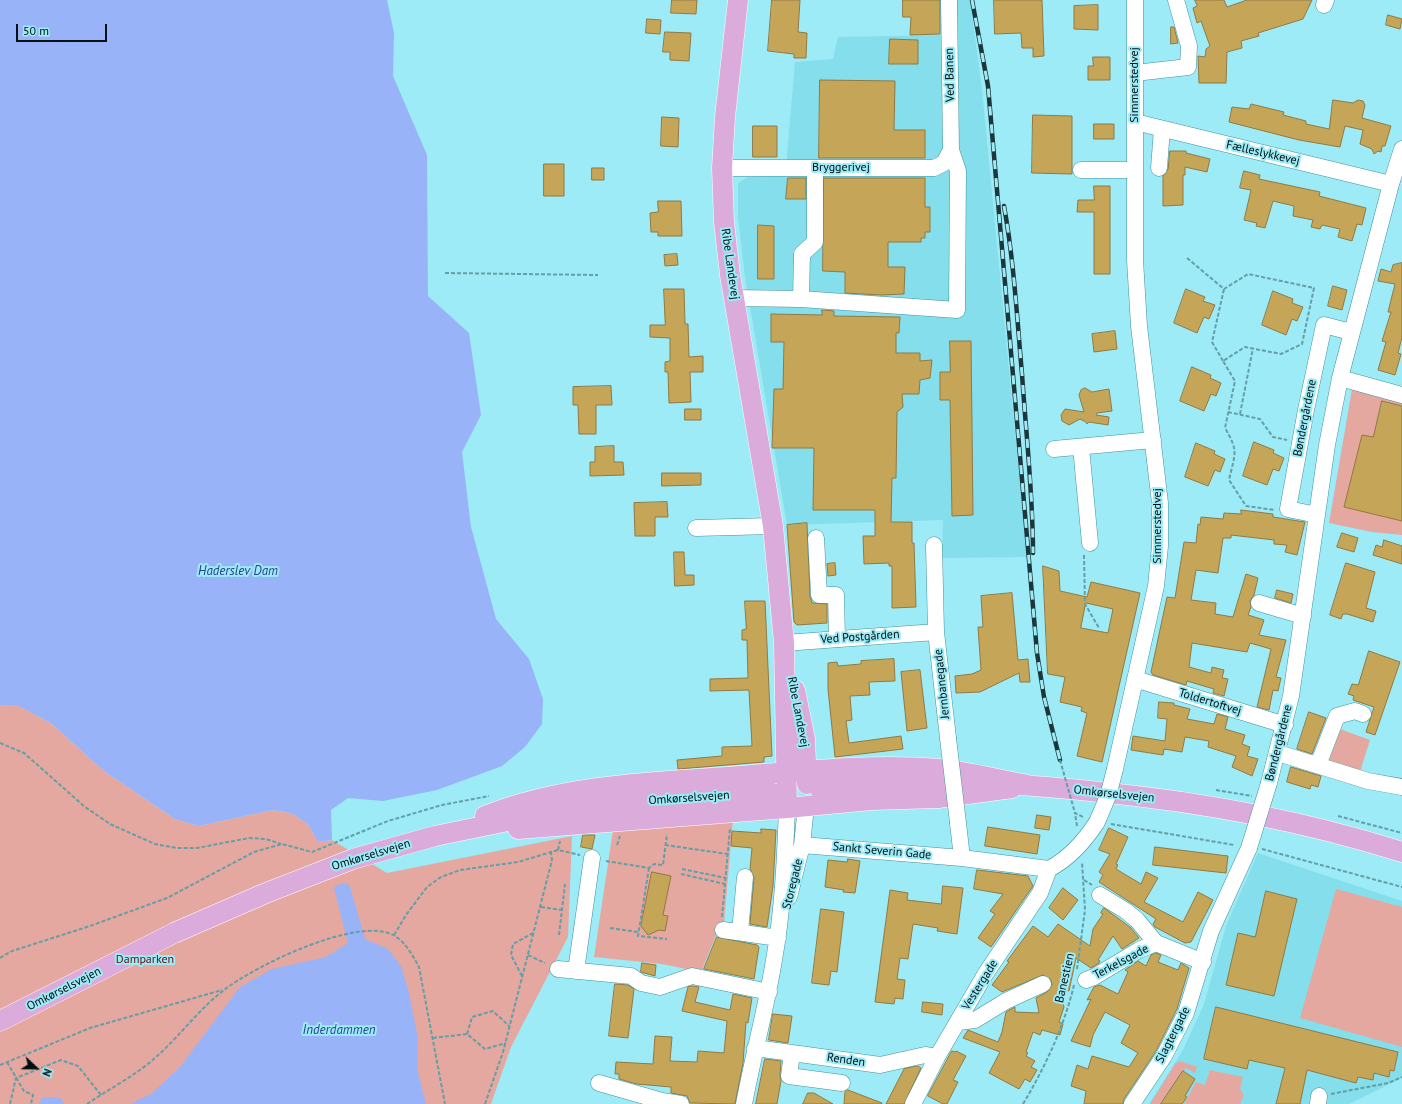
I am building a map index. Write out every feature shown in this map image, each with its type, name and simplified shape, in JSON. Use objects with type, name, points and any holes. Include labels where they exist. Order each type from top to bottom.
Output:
[{"type":"main road","name":"Ribe Landevej","points":[[738,0],[725,117],[722,168],[724,222],[734,298],[773,526],[784,643],[786,712],[797,772],[797,807]]},
{"type":"main road","name":"Ribe Landevej","points":[[784,643],[805,739],[797,772]]},
{"type":"main road","points":[[434,836],[514,804],[570,792],[641,783],[894,767],[940,769],[1028,785]]},
{"type":"main road","name":"Omkørselsvejen","points":[[820,789],[904,783],[1028,785],[1168,799],[1288,822],[1361,839],[1402,852]]},
{"type":"main road","points":[[434,836],[871,800],[938,798],[1028,785]]},
{"type":"main road","name":"Omkørselsvejen","points":[[0,1021],[174,934],[266,893],[354,859],[434,836],[546,813],[600,804],[772,793]]},
{"type":"street","name":"Ved Banen","points":[[801,299],[957,310],[958,171],[951,150],[950,0]]},
{"type":"street","name":"Simmerstedvej","points":[[1079,846],[1097,822],[1108,796],[1116,769],[1156,586],[1160,546],[1160,503],[1139,318],[1135,260],[1135,0]]},
{"type":"street","points":[[1135,73],[1188,67],[1189,46],[1176,0]]},
{"type":"street","name":"Fælleslykkevej","points":[[1135,122],[1391,184]]},
{"type":"street","points":[[1159,168],[1162,129]]},
{"type":"street","name":"Bøndergårdene","points":[[1203,962],[1211,931],[1249,848],[1285,725],[1291,696],[1317,515],[1340,378],[1391,184],[1402,149]]},
{"type":"street","name":"Bryggerivej","points":[[722,168],[934,168],[944,163],[951,150]]},
{"type":"street","points":[[734,298],[801,299],[802,254],[815,242],[816,168]]},
{"type":"street","points":[[1081,170],[1135,170]]},
{"type":"street","name":"Bøndergårdene","points":[[1288,509],[1324,325],[1351,332]]},
{"type":"street","points":[[1340,378],[1402,394]]},
{"type":"street","points":[[1054,449],[1153,440]]},
{"type":"street","points":[[1081,447],[1087,547]]},
{"type":"street","points":[[1288,509],[1317,515]]},
{"type":"street","points":[[696,528],[773,526]]},
{"type":"street","points":[[816,538],[820,595],[836,595],[837,639]]},
{"type":"street","name":"Jernbanegade","points":[[934,545],[936,632],[962,858]]},
{"type":"street","points":[[1259,603],[1303,616]]},
{"type":"street","name":"Ved Postgården","points":[[784,643],[936,632]]},
{"type":"street","name":"Toldertoftvej","points":[[1135,679],[1285,725]]},
{"type":"street","points":[[1318,766],[1337,716],[1355,711],[1363,714]]},
{"type":"street","points":[[1278,753],[1368,781],[1402,787]]},
{"type":"street","points":[[789,898],[797,807]]},
{"type":"street","name":"Storegade","points":[[774,960],[802,845],[797,807]]},
{"type":"street","name":"Storegade","points":[[744,1104],[755,1048],[769,992],[778,938],[785,870],[797,807]]},
{"type":"street","name":"Sankt Severin Gade","points":[[802,845],[962,858],[1049,869]]},
{"type":"street","points":[[1049,869],[1062,862],[1079,846]]},
{"type":"street","points":[[576,971],[592,858]]},
{"type":"street","name":"Vestergade","points":[[913,1104],[937,1057],[986,973],[1040,893],[1049,869]]},
{"type":"street","points":[[740,932],[745,877]]},
{"type":"street","name":"Terkelsgade","points":[[1100,895],[1126,911],[1137,920],[1156,943],[1203,962]]},
{"type":"street","points":[[722,927],[740,932],[778,938]]},
{"type":"street","name":"Terkelsgade","points":[[1079,977],[1094,977],[1139,950],[1156,943]]},
{"type":"street","name":"Slagtergade","points":[[1132,1104],[1164,1056],[1186,1013],[1203,962]]},
{"type":"street","points":[[558,969],[631,976],[641,983],[660,987],[692,976],[769,992]]},
{"type":"street","points":[[958,1022],[975,1020],[1006,1000],[1043,984]]},
{"type":"street","name":"Renden","points":[[755,1048],[880,1065],[925,1055],[937,1057]]},
{"type":"street","points":[[792,1053],[789,1076],[842,1083]]},
{"type":"street","points":[[599,1083],[662,1101],[681,1104]]},
{"type":"path","points":[[1187,258],[1224,289]]},
{"type":"path","points":[[445,273],[598,275]]},
{"type":"path","points":[[1223,360],[1245,347],[1281,354],[1302,344],[1314,288],[1248,274],[1224,289],[1212,342],[1235,381],[1225,428],[1234,444],[1235,451],[1229,480],[1246,506],[1283,511],[1288,509]]},
{"type":"path","points":[[1240,414],[1253,348]]},
{"type":"path","points":[[1228,412],[1260,419],[1273,437],[1300,442]]},
{"type":"path","points":[[1087,547],[1085,604],[1099,628]]},
{"type":"path","points":[[0,744],[24,753],[85,807],[110,824],[155,844],[177,848],[198,848],[249,838],[266,839],[312,852],[388,821],[442,805],[490,796]]},
{"type":"path","points":[[1060,760],[1075,814]]},
{"type":"path","points":[[722,927],[731,823]]},
{"type":"path","points":[[0,958],[12,951],[90,926],[167,898],[254,852],[282,844]]},
{"type":"path","points":[[665,844],[728,854]]},
{"type":"path","name":"Banestien","points":[[1023,1104],[1034,1086],[1058,1035],[1079,977],[1085,910],[1084,880],[1079,846]]},
{"type":"path","points":[[394,936],[406,915],[427,887],[441,878],[460,870],[518,862],[558,850],[592,858],[649,868]]},
{"type":"path","points":[[485,1104],[506,1043],[522,976],[541,907],[552,860],[551,853]]},
{"type":"path","points":[[663,865],[654,864],[649,868],[638,936],[667,939]]},
{"type":"path","points":[[682,869],[726,878]]},
{"type":"path","points":[[681,874],[725,884]]},
{"type":"path","points":[[559,935],[565,884]]},
{"type":"path","points":[[541,907],[562,910]]},
{"type":"path","points":[[610,928],[638,932]]},
{"type":"path","points":[[87,1104],[154,1059],[223,990],[259,967],[291,952],[366,930],[394,936],[407,948],[419,967],[445,1104]]},
{"type":"path","points":[[522,976],[511,955],[513,944],[534,932]]},
{"type":"path","points":[[528,955],[542,962]]},
{"type":"path","points":[[0,1065],[90,1028],[223,990]]},
{"type":"path","points":[[467,1034],[472,1017],[493,1011],[509,1027]]},
{"type":"path","points":[[433,1038],[467,1034],[485,1049],[506,1043]]},
{"type":"path","points":[[16,1078],[61,1060],[78,1066],[101,1095]]},
{"type":"path","points":[[7,1062],[24,1091],[33,1095],[31,1104]]},
{"type":"path","points":[[10,1104],[16,1078]]},
{"type":"path","points":[[1318,1100],[1388,1083],[1402,1078]]},
{"type":"shaded area","points":[[955,0],[970,0],[982,89],[1027,557],[942,558],[943,520],[787,525],[745,277],[738,217],[738,183],[748,177],[788,175],[787,156],[795,62],[833,59],[838,37],[945,35]]},
{"type":"shaded area","points":[[1258,853],[1402,901],[1402,1078],[1349,1104],[1149,1104],[1183,1050],[1204,1004],[1226,926]]},
{"type":"green space","points":[[1352,389],[1402,403],[1402,535],[1372,532],[1329,523]]},
{"type":"green space","name":"Damparken","points":[[0,705],[19,706],[51,723],[104,771],[175,819],[199,826],[272,810],[291,813],[308,824],[318,842],[332,840],[387,873],[572,836],[568,937],[511,1047],[491,1104],[0,1104]]},
{"type":"green space","points":[[1340,729],[1370,740],[1359,775],[1328,764]]},
{"type":"green space","points":[[733,819],[723,935],[717,933],[701,972],[662,964],[594,957],[613,830]]},
{"type":"green space","points":[[1336,889],[1402,907],[1402,1047],[1300,1018]]},
{"type":"green space","points":[[1180,1061],[1197,1067],[1195,1073],[1186,1068],[1161,1104],[1150,1104],[1175,1064]]},
{"type":"green space","points":[[1210,1070],[1243,1077],[1240,1089],[1243,1096],[1240,1104],[1184,1104],[1196,1082],[1205,1085]]},
{"type":"water","name":"Haderslev Dam","points":[[0,0],[387,0],[394,33],[393,76],[427,155],[428,296],[469,333],[481,415],[462,452],[471,527],[496,619],[529,659],[543,699],[542,724],[525,747],[502,766],[437,790],[383,801],[348,798],[331,810],[332,840],[318,842],[308,824],[291,813],[272,810],[199,826],[175,819],[104,771],[51,723],[19,706],[0,705]]},
{"type":"water","name":"Inderdammen","points":[[344,883],[349,885],[351,890],[365,939],[388,949],[401,966],[409,993],[418,1038],[417,1068],[426,1104],[130,1104],[151,1094],[180,1067],[240,987],[272,969],[326,957],[348,943],[334,888],[335,886]]},
{"type":"water","points":[[42,1098],[60,1098],[65,1104],[39,1104]]},
{"type":"building","points":[[672,0],[697,0],[696,14],[671,13]]},
{"type":"building","points":[[772,0],[800,0],[798,32],[807,33],[806,58],[794,58],[794,54],[768,51]]},
{"type":"building","points":[[903,0],[940,0],[940,34],[910,35],[911,17],[903,17]]},
{"type":"building","points":[[994,0],[1042,0],[1044,56],[1033,57],[1033,48],[1022,48],[1021,33],[995,34]]},
{"type":"building","points":[[1195,0],[1224,0],[1227,7],[1247,0],[1312,0],[1303,19],[1258,33],[1259,36],[1241,41],[1242,48],[1227,52],[1226,83],[1199,83],[1198,56],[1205,57],[1206,49],[1210,46],[1201,21],[1197,23],[1193,8],[1197,6]]},
{"type":"building","points":[[1098,5],[1098,30],[1074,29],[1074,6]]},
{"type":"building","points":[[1388,15],[1402,19],[1400,29],[1386,25]]},
{"type":"building","points":[[647,19],[661,20],[660,34],[646,33]]},
{"type":"building","points":[[1171,27],[1174,27],[1178,43],[1171,44]]},
{"type":"building","points":[[665,32],[691,33],[689,61],[670,60],[670,52],[663,52]]},
{"type":"building","points":[[890,39],[918,40],[918,64],[889,64]]},
{"type":"building","points":[[1093,57],[1110,57],[1110,80],[1088,80],[1088,66],[1093,66]]},
{"type":"building","points":[[820,80],[895,81],[894,130],[925,130],[925,158],[819,158]]},
{"type":"building","points":[[1333,100],[1353,103],[1358,100],[1363,101],[1365,105],[1362,118],[1391,126],[1385,146],[1382,146],[1381,152],[1378,151],[1374,154],[1372,149],[1360,144],[1363,130],[1345,126],[1340,147],[1299,140],[1229,122],[1232,107],[1249,109],[1251,104],[1284,112],[1283,115],[1306,121],[1306,124],[1329,129]]},
{"type":"building","points":[[1033,115],[1072,116],[1072,174],[1032,173]]},
{"type":"building","points":[[662,117],[679,118],[678,147],[661,146]]},
{"type":"building","points":[[1094,124],[1114,124],[1114,139],[1094,139]]},
{"type":"building","points":[[753,126],[777,126],[777,157],[753,157]]},
{"type":"building","points":[[1170,151],[1186,151],[1186,153],[1210,159],[1207,172],[1185,167],[1185,175],[1183,175],[1183,205],[1163,206],[1163,176],[1168,169]]},
{"type":"building","points":[[544,164],[564,164],[564,196],[544,196]]},
{"type":"building","points":[[592,168],[604,168],[604,180],[592,180]]},
{"type":"building","points":[[1244,171],[1260,175],[1259,179],[1320,192],[1319,196],[1366,208],[1362,225],[1357,224],[1352,241],[1338,237],[1340,229],[1322,225],[1320,229],[1311,227],[1313,220],[1293,216],[1294,206],[1273,201],[1265,228],[1256,226],[1257,223],[1244,220],[1251,190],[1240,188]]},
{"type":"building","points":[[788,178],[806,178],[806,199],[786,199]]},
{"type":"building","points":[[824,178],[925,178],[925,207],[930,207],[930,232],[925,232],[925,238],[921,238],[921,242],[888,242],[888,267],[905,267],[904,294],[881,295],[845,293],[845,272],[823,271]]},
{"type":"building","points":[[1094,186],[1110,186],[1110,274],[1094,274],[1094,212],[1077,212],[1078,200],[1094,200]]},
{"type":"building","points":[[658,201],[681,201],[682,236],[658,236],[658,232],[651,232],[650,213],[658,212]]},
{"type":"building","points":[[758,225],[774,226],[774,279],[758,279]]},
{"type":"building","points":[[677,254],[678,265],[665,266],[664,255]]},
{"type":"building","points":[[1402,263],[1402,337],[1398,353],[1401,354],[1395,375],[1378,370],[1386,342],[1382,341],[1391,312],[1388,312],[1395,284],[1378,281],[1381,269],[1391,272],[1393,265]]},
{"type":"building","points":[[1333,286],[1347,290],[1342,310],[1328,306]]},
{"type":"building","points":[[664,289],[684,289],[685,324],[688,324],[689,357],[703,356],[703,372],[690,372],[691,402],[669,403],[668,372],[665,372],[665,362],[670,361],[670,338],[650,337],[650,325],[665,325]]},
{"type":"building","points":[[1186,289],[1205,297],[1203,301],[1215,305],[1209,319],[1204,317],[1197,333],[1174,323]]},
{"type":"building","points":[[1273,291],[1293,299],[1292,303],[1303,307],[1297,321],[1292,319],[1286,335],[1262,325]]},
{"type":"building","points":[[822,310],[834,311],[834,316],[900,317],[899,333],[896,333],[896,353],[920,353],[920,361],[932,360],[930,378],[920,380],[919,394],[902,394],[903,407],[897,412],[896,478],[892,478],[891,522],[912,522],[916,607],[892,608],[892,566],[889,566],[889,563],[864,564],[863,536],[875,536],[875,510],[813,510],[814,448],[772,448],[774,389],[783,389],[784,342],[771,342],[771,314],[822,315]]},
{"type":"building","points":[[1115,331],[1117,349],[1094,352],[1092,334]]},
{"type":"building","points":[[950,341],[971,341],[973,515],[952,516],[950,400],[940,400],[940,372],[950,372]]},
{"type":"building","points":[[1192,367],[1211,375],[1210,378],[1221,383],[1216,396],[1211,394],[1204,411],[1180,401]]},
{"type":"building","points":[[611,386],[612,405],[596,405],[596,434],[579,434],[578,405],[573,405],[573,387]]},
{"type":"building","points":[[1085,388],[1092,392],[1109,389],[1112,411],[1097,413],[1096,415],[1109,417],[1108,425],[1089,422],[1087,424],[1080,419],[1069,425],[1062,421],[1061,415],[1065,409],[1084,412],[1079,395],[1081,390]]},
{"type":"building","points":[[1382,401],[1402,406],[1402,521],[1344,507],[1362,435],[1373,437]]},
{"type":"building","points":[[685,409],[701,409],[701,420],[685,420]]},
{"type":"building","points":[[1254,442],[1274,450],[1273,453],[1284,458],[1279,471],[1273,469],[1267,485],[1243,476]]},
{"type":"building","points":[[1196,443],[1215,451],[1214,454],[1225,459],[1220,472],[1215,470],[1208,486],[1185,477]]},
{"type":"building","points":[[614,446],[614,462],[623,462],[624,475],[590,476],[590,462],[595,462],[595,447]]},
{"type":"building","points":[[662,473],[701,473],[701,485],[662,486]]},
{"type":"building","points":[[667,502],[668,517],[655,517],[655,536],[635,536],[634,503]]},
{"type":"building","points":[[1241,510],[1273,514],[1273,517],[1305,522],[1297,555],[1285,552],[1287,545],[1274,544],[1274,540],[1231,535],[1231,538],[1223,538],[1218,573],[1196,570],[1191,600],[1216,603],[1215,614],[1233,617],[1246,574],[1258,578],[1254,595],[1250,601],[1251,607],[1248,615],[1264,620],[1259,635],[1286,640],[1276,677],[1281,678],[1278,691],[1273,690],[1269,710],[1257,707],[1271,649],[1250,643],[1247,652],[1192,643],[1189,667],[1211,673],[1212,667],[1224,670],[1222,678],[1228,679],[1224,696],[1213,693],[1214,689],[1187,681],[1186,685],[1153,675],[1151,672],[1167,597],[1175,598],[1184,542],[1196,543],[1198,524],[1200,525],[1201,517],[1223,519],[1224,513],[1241,514]]},
{"type":"building","points":[[807,523],[810,596],[812,603],[827,604],[827,623],[797,625],[794,622],[787,525]]},
{"type":"building","points":[[1342,533],[1358,538],[1354,552],[1337,547]]},
{"type":"building","points":[[1384,540],[1402,546],[1402,564],[1373,555],[1376,545],[1382,547]]},
{"type":"building","points":[[674,552],[684,552],[685,575],[694,575],[694,585],[675,586]]},
{"type":"building","points":[[835,563],[836,575],[828,576],[827,564]]},
{"type":"building","points":[[1346,563],[1375,572],[1366,608],[1376,611],[1373,622],[1347,614],[1343,614],[1341,619],[1330,615]]},
{"type":"building","points":[[1043,566],[1059,571],[1060,591],[1087,597],[1091,582],[1140,593],[1102,762],[1077,756],[1087,713],[1081,711],[1082,707],[1060,702],[1065,677],[1048,674]],"holes":[[[1086,603],[1113,609],[1108,633],[1081,628]]]},
{"type":"building","points":[[1277,590],[1293,594],[1291,603],[1275,598]]},
{"type":"building","points":[[1012,593],[1018,660],[1028,659],[1030,682],[1020,682],[1019,673],[980,692],[956,693],[955,676],[972,674],[981,670],[978,627],[983,627],[981,596]]},
{"type":"building","points":[[745,601],[765,601],[772,756],[764,757],[764,762],[678,769],[677,760],[722,756],[722,747],[752,746],[749,690],[710,691],[710,679],[748,678],[747,640],[742,640],[742,630],[746,629]]},
{"type":"building","points":[[1369,651],[1400,662],[1375,735],[1366,732],[1374,707],[1353,700],[1354,696],[1348,694],[1352,684],[1358,685]]},
{"type":"building","points":[[894,659],[895,681],[869,682],[870,695],[850,696],[852,720],[846,721],[849,743],[901,736],[903,749],[835,757],[828,689],[828,663],[837,662],[838,666],[861,664],[861,661]]},
{"type":"building","points":[[920,670],[927,728],[907,731],[901,672]]},
{"type":"building","points":[[1159,702],[1174,703],[1174,705],[1190,709],[1187,719],[1214,724],[1217,714],[1228,717],[1225,729],[1245,735],[1242,744],[1250,747],[1247,756],[1258,759],[1252,776],[1232,767],[1236,756],[1208,747],[1209,741],[1185,737],[1182,752],[1164,749],[1163,755],[1131,750],[1133,736],[1165,741],[1167,719],[1158,718]]},
{"type":"building","points":[[1309,712],[1326,718],[1312,754],[1297,749]]},
{"type":"building","points":[[1291,767],[1321,776],[1318,787],[1311,785],[1310,789],[1287,782]]},
{"type":"building","points":[[1037,815],[1051,817],[1049,830],[1035,828]]},
{"type":"building","points":[[988,827],[1040,835],[1037,854],[985,846]]},
{"type":"building","points":[[1109,828],[1128,837],[1116,864],[1118,865],[1116,869],[1141,884],[1146,872],[1158,878],[1144,902],[1183,922],[1198,892],[1213,900],[1191,942],[1185,943],[1155,927],[1153,924],[1156,919],[1099,882],[1103,875],[1099,872],[1110,854],[1099,850]]},
{"type":"building","points":[[761,829],[776,830],[773,886],[767,927],[750,924],[754,878],[750,869],[752,848],[731,846],[732,831],[761,833]]},
{"type":"building","points":[[583,835],[595,835],[592,849],[581,847]]},
{"type":"building","points":[[1155,847],[1228,856],[1226,873],[1153,865]]},
{"type":"building","points":[[848,859],[860,861],[855,893],[843,892],[844,890],[825,887],[828,860],[847,862]]},
{"type":"building","points":[[977,870],[1028,876],[1033,886],[991,947],[978,938],[995,914],[990,911],[1003,894],[974,889]]},
{"type":"building","points":[[652,872],[671,876],[663,915],[668,916],[665,931],[659,930],[648,935],[641,926]]},
{"type":"building","points":[[943,886],[963,888],[957,934],[937,931],[938,928],[913,924],[908,959],[900,958],[897,979],[905,980],[903,999],[895,998],[894,1004],[875,1002],[890,890],[908,893],[907,900],[941,904]]},
{"type":"building","points":[[1063,888],[1078,900],[1063,920],[1049,908]]},
{"type":"building","points":[[1266,891],[1297,899],[1274,996],[1226,985],[1238,933],[1255,937]]},
{"type":"building","points":[[1104,908],[1130,927],[1139,938],[1122,949],[1113,936],[1098,960],[1100,961],[1099,963],[1091,968],[1076,958],[1069,991],[1060,989],[1064,1007],[1059,1022],[1063,1024],[1060,1035],[1042,1030],[1040,1035],[1033,1032],[1026,1056],[1035,1061],[1031,1067],[1037,1070],[1030,1082],[1025,1079],[1019,1089],[989,1073],[1000,1052],[963,1038],[968,1030],[998,1042],[1002,1032],[1006,1012],[1015,1007],[1015,1012],[1039,1013],[1036,998],[1047,992],[1052,985],[1051,980],[1043,975],[1002,992],[992,985],[1009,962],[1007,961],[1033,926],[1048,937],[1058,924],[1090,946],[1093,929],[1103,914],[1101,913]]},
{"type":"building","points":[[821,909],[844,912],[837,972],[831,971],[829,985],[812,983]]},
{"type":"building","points":[[717,937],[757,945],[759,947],[754,979],[704,969]]},
{"type":"building","points":[[1156,953],[1161,955],[1158,962],[1178,970],[1181,963],[1189,968],[1177,1009],[1156,1051],[1124,1099],[1123,1104],[1084,1104],[1086,1091],[1071,1086],[1077,1065],[1088,1069],[1092,1056],[1129,1067],[1138,1053],[1121,1043],[1130,1025],[1105,1012],[1093,1035],[1090,1047],[1071,1041],[1091,999],[1087,1000],[1094,987],[1100,985],[1118,994],[1128,972],[1125,970],[1138,961],[1146,966],[1151,955]]},
{"type":"building","points":[[642,963],[656,965],[655,976],[641,972]]},
{"type":"building","points":[[615,984],[628,985],[634,989],[628,1038],[609,1036]]},
{"type":"building","points":[[688,987],[699,987],[695,1002],[730,1010],[733,994],[752,998],[748,1023],[746,1022],[743,1063],[735,1104],[690,1103],[687,1096],[671,1093],[671,1087],[637,1084],[619,1079],[619,1074],[615,1074],[616,1062],[653,1064],[655,1036],[672,1037],[670,1061],[697,1062],[698,1051],[724,1053],[727,1021],[682,1011]]},
{"type":"building","points":[[923,1002],[943,1004],[942,1015],[922,1012]]},
{"type":"building","points":[[1216,1007],[1398,1052],[1394,1071],[1390,1070],[1389,1077],[1374,1073],[1373,1080],[1358,1077],[1356,1083],[1307,1070],[1300,1104],[1276,1104],[1285,1068],[1249,1060],[1247,1069],[1204,1059]]},
{"type":"building","points":[[773,1014],[792,1016],[788,1043],[769,1040]]},
{"type":"building","points":[[952,1051],[956,1051],[966,1056],[953,1080],[958,1082],[947,1104],[943,1104],[928,1096]]},
{"type":"building","points":[[765,1059],[781,1061],[781,1081],[777,1104],[756,1104]]},
{"type":"building","points":[[918,1066],[921,1068],[904,1104],[886,1104],[904,1069]]},
{"type":"building","points":[[1183,1071],[1195,1079],[1185,1096],[1187,1097],[1182,1104],[1161,1104]]},
{"type":"building","points":[[848,1090],[882,1104],[844,1104],[845,1092]]},
{"type":"building","points":[[808,1093],[814,1093],[833,1104],[803,1104]]},
{"type":"railway","points":[[972,0],[988,86],[1037,653],[1044,697],[1060,760]]},
{"type":"railway","points":[[1004,206],[1017,311],[1031,486],[1033,553]]}]
